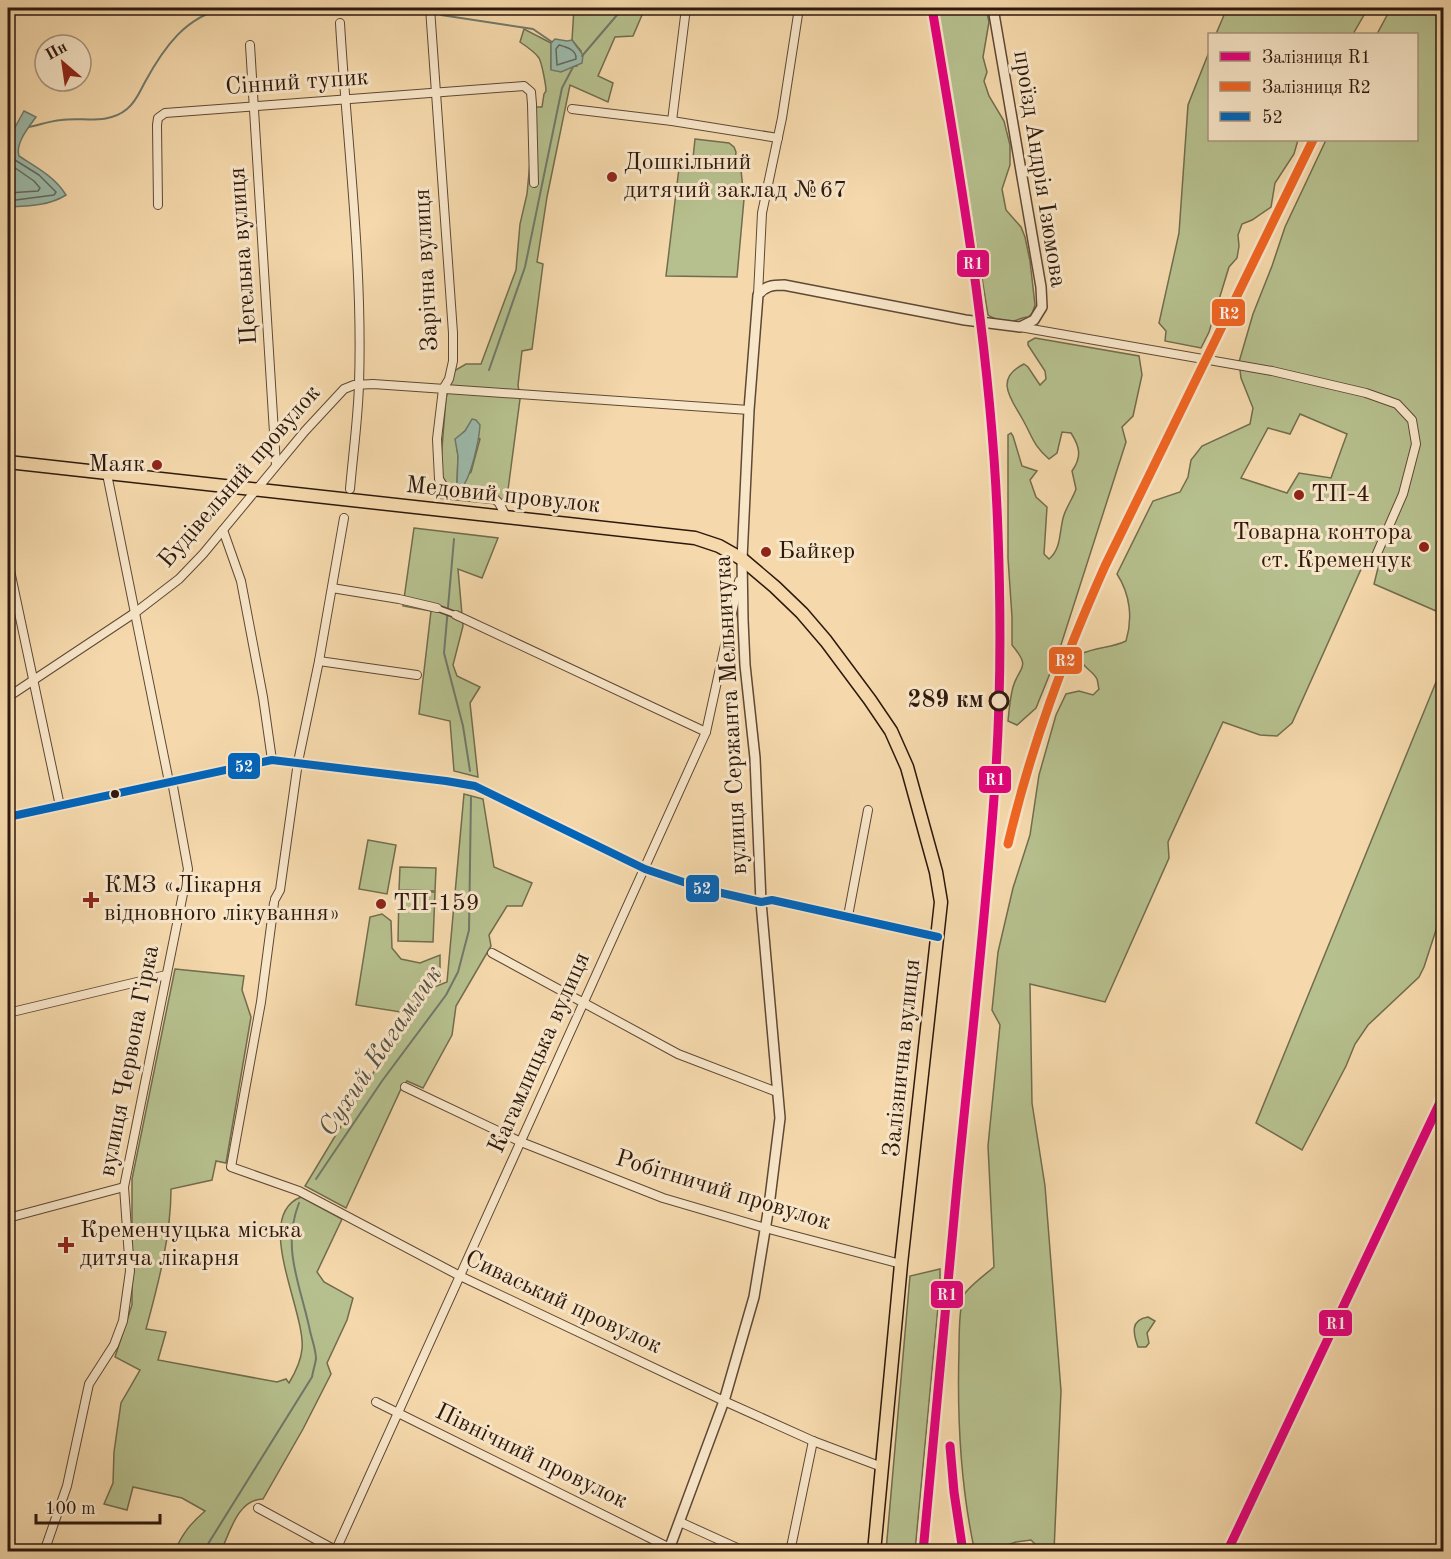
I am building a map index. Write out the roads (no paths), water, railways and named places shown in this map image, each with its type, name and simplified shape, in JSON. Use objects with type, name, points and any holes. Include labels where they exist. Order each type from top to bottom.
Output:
[{"type":"main road","name":"Медовий провулок","points":[[8,462],[695,538],[719,546],[742,559]]},
{"type":"main road","name":"Залізнична вулиця","points":[[742,559],[802,613],[826,641],[891,731],[907,767],[923,819],[941,902],[901,1264],[874,1551]]},
{"type":"street","points":[[8,11],[15,8]]},
{"type":"street","name":"Зарічна вулиця","points":[[430,8],[453,333],[453,361],[449,379],[443,389],[437,439],[437,462],[441,484],[455,492],[492,496],[499,503],[507,518]]},
{"type":"street","points":[[672,122],[686,8]]},
{"type":"street","name":"вулиця Сержанта Мельничука","points":[[669,1550],[724,1401],[754,1297],[780,1118],[761,902],[755,758],[745,665],[742,559],[762,213],[778,138],[799,8]]},
{"type":"street","name":"проїзд Андрія Ізюмова","points":[[993,8],[1041,287],[1042,307],[1034,320],[1020,327]]},
{"type":"street","points":[[340,23],[357,258],[359,385],[350,489]]},
{"type":"street","name":"Цегельна вулиця","points":[[250,45],[276,465]]},
{"type":"street","name":"Сінний тупик","points":[[158,205],[156,182],[158,118],[165,113],[524,86],[531,92],[534,183]]},
{"type":"street","points":[[572,109],[778,138]]},
{"type":"street","points":[[758,295],[764,288],[784,285],[965,320],[1020,327],[1272,371],[1366,393],[1397,404],[1412,420],[1416,444],[1402,494],[1375,558]]},
{"type":"street","name":"Будівельний провулок","points":[[8,697],[136,612],[179,579],[223,530],[305,430],[345,389],[359,385],[443,389],[749,410]]},
{"type":"street","name":"вулиця Червона Гірка","points":[[44,1551],[67,1486],[88,1384],[114,1345],[123,1321],[130,1271],[124,1187],[188,869],[107,474]]},
{"type":"street","points":[[298,762],[319,661],[344,518]]},
{"type":"street","points":[[223,530],[241,581],[263,697],[272,760]]},
{"type":"street","name":"Кагамлицька вулиця","points":[[336,1551],[706,732],[736,601],[742,559]]},
{"type":"street","points":[[8,561],[60,806]]},
{"type":"street","points":[[332,588],[399,599],[456,615],[706,732]]},
{"type":"street","points":[[319,661],[417,675]]},
{"type":"street","points":[[8,817],[272,760],[446,781],[475,786],[645,869],[705,890],[761,902],[772,900],[938,938]]},
{"type":"street","name":"Сиваський провулок","points":[[298,762],[285,865],[280,890],[275,901],[261,1002],[231,1167],[299,1191],[460,1276],[724,1401],[813,1441],[882,1467]]},
{"type":"street","points":[[848,916],[868,810]]},
{"type":"street","points":[[492,953],[678,1054],[777,1092]]},
{"type":"street","points":[[8,1013],[166,975]]},
{"type":"street","name":"Робітничий провулок","points":[[405,1087],[521,1142],[663,1198],[901,1264]]},
{"type":"street","points":[[8,1218],[124,1187]]},
{"type":"street","name":"Північний провулок","points":[[376,1402],[669,1550]]},
{"type":"street","points":[[790,1551],[813,1441]]},
{"type":"street","points":[[258,1508],[336,1551]]},
{"type":"street","points":[[680,1522],[746,1551]]},
{"type":"water","points":[[555,39],[572,40],[583,55],[582,63],[561,72],[551,70],[551,43]]},
{"type":"water","points":[[24,111],[36,117],[21,141],[19,156],[51,178],[66,195],[45,203],[8,207],[8,140]]},
{"type":"water","points":[[472,419],[480,425],[478,440],[471,468],[461,489],[457,484],[458,456],[455,439],[465,431]]},
{"type":"waterway","points":[[29,127],[69,119],[104,119],[120,114],[138,96],[168,45],[199,18],[226,8]]},
{"type":"waterway","points":[[246,8],[274,8]]},
{"type":"waterway","points":[[371,8],[419,14]]},
{"type":"waterway","name":"Сухий Кагамлик","points":[[582,56],[623,8]]},
{"type":"waterway","points":[[441,15],[533,29],[552,42]]},
{"type":"waterway","name":"Сухий Кагамлик","points":[[489,370],[525,267],[562,88],[573,67]]},
{"type":"waterway","name":"Сухий Кагамлик","points":[[454,539],[444,653],[463,726],[470,771]]},
{"type":"waterway","name":"Сухий Кагамлик","points":[[316,1179],[382,1081],[446,995],[458,972],[469,930],[471,796]]},
{"type":"waterway","name":"Сухий Кагамлик","points":[[203,1552],[312,1377],[316,1359],[315,1352],[292,1252],[294,1220],[299,1203]]},
{"type":"rail line","name":"R1","points":[[923,1552],[987,884],[997,752],[1000,658],[998,533],[989,401],[974,269],[932,8]]},
{"type":"rail line","name":"R2","points":[[1008,844],[1038,737],[1090,600],[1313,141]]},
{"type":"rail line","name":"R1","points":[[1227,1552],[1444,1094]]},
{"type":"rail line","name":"R1","points":[[950,1446],[963,1552]]},
{"type":"place","name":"Дошкільний дитячий заклад №67","points":[[612,177]]},
{"type":"place","name":"Маяк","points":[[157,465]]},
{"type":"place","name":"ТП-4","points":[[1299,495]]},
{"type":"place","name":"Товарна контора ст. Кременчук","points":[[1424,547]]},
{"type":"place","name":"Байкер","points":[[766,552]]},
{"type":"place","name":"289 км","points":[[999,701]]},
{"type":"place","name":"КМЗ «Лікарня відновного лікування»","points":[[91,900]]},
{"type":"place","name":"ТП-159","points":[[381,904]]},
{"type":"place","name":"Кременчуцька міська дитяча лікарня","points":[[66,1245]]}]
